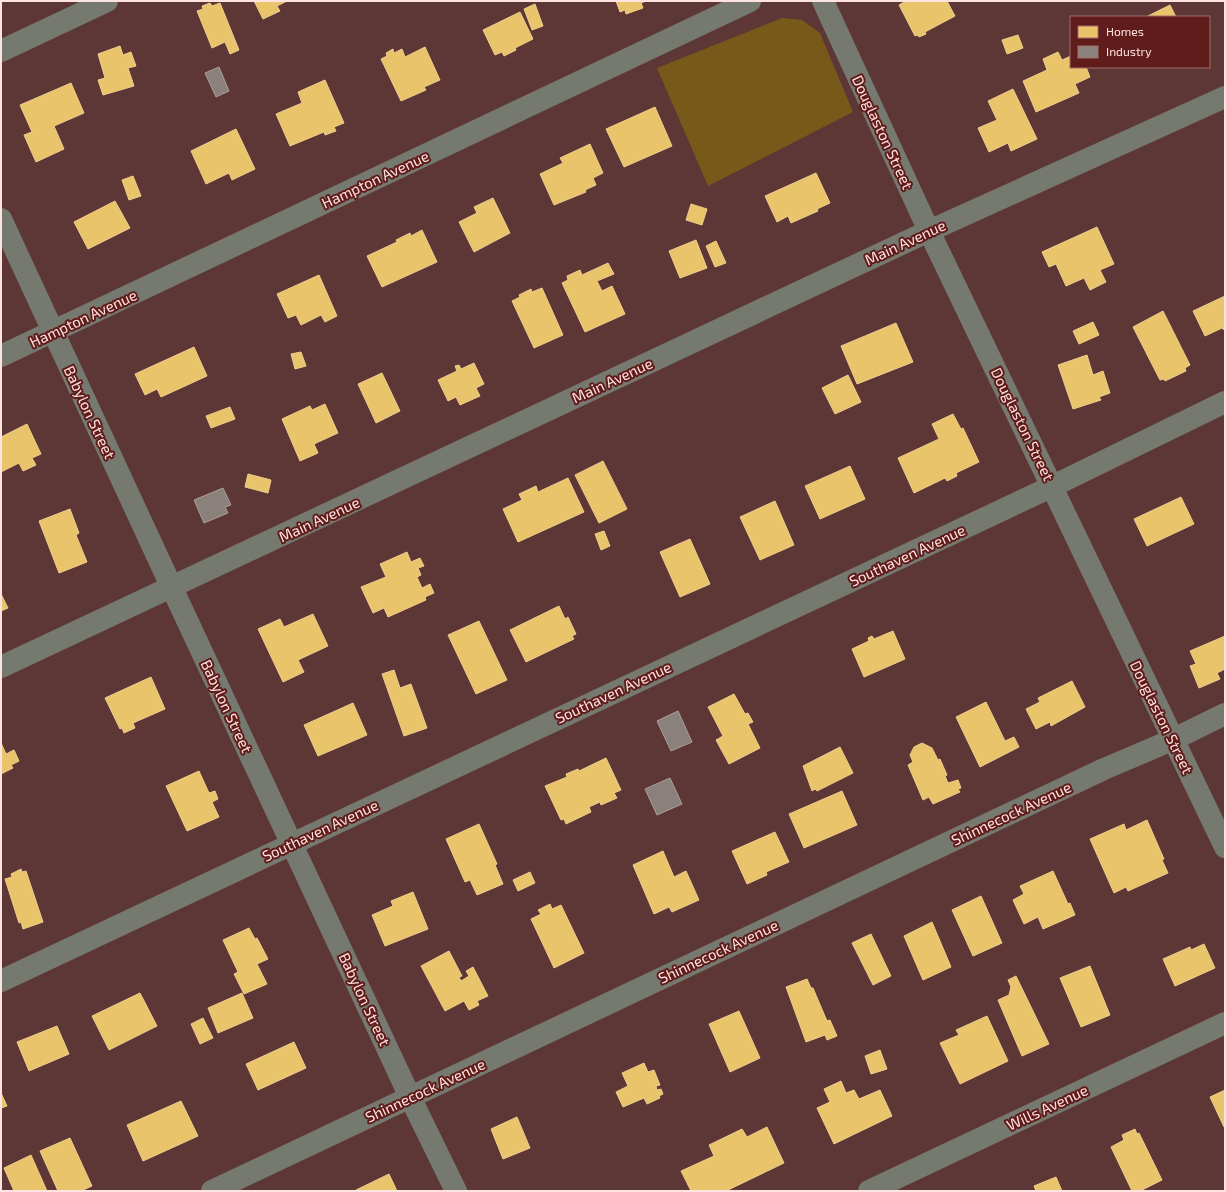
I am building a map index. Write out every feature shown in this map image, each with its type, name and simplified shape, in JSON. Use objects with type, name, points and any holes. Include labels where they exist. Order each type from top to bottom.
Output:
[{"type":"street","points":[[1,51],[107,1]]},
{"type":"street","name":"Hampton Avenue","points":[[1,356],[750,1]]},
{"type":"street","name":"Douglaston Street","points":[[823,1],[929,231],[1053,486],[1172,740],[1225,847]]},
{"type":"street","name":"Main Avenue","points":[[1,667],[172,588],[929,231],[1225,97]]},
{"type":"street","name":"Babylon Street","points":[[1,219],[410,1097],[456,1191]]},
{"type":"street","name":"Southaven Avenue","points":[[1,981],[1053,486],[1225,402]]},
{"type":"street","name":"Shinnecock Avenue","points":[[212,1191],[1104,769],[1172,740],[1225,714]]},
{"type":"street","name":"Wills Avenue","points":[[869,1191],[1225,1023]]},
{"type":"shaded area","points":[[782,18],[802,20],[820,33],[853,112],[708,186],[657,68]]},
{"type":"building: Homes","points":[[254,1],[287,1],[277,6],[280,11],[263,19]]},
{"type":"building: Homes","points":[[616,1],[646,1],[641,3],[643,8],[626,14],[625,10],[620,12]]},
{"type":"building: Homes","points":[[906,1],[947,1],[955,16],[925,32],[926,34],[919,37],[918,35],[915,36],[899,5]]},
{"type":"building: Homes","points":[[210,3],[212,6],[220,3],[239,50],[230,54],[225,42],[212,48],[197,11],[203,9],[202,6]]},
{"type":"building: Homes","points":[[535,4],[543,26],[532,30],[524,9]]},
{"type":"building: Homes","points":[[1170,5],[1176,16],[1148,16]]},
{"type":"building: Homes","points":[[520,12],[533,39],[515,48],[516,50],[504,56],[502,52],[495,55],[483,30]]},
{"type":"building: Homes","points":[[1018,35],[1023,48],[1007,54],[1002,40]]},
{"type":"building: Homes","points":[[120,46],[123,55],[131,52],[136,66],[128,68],[134,86],[103,95],[98,80],[105,78],[98,54]]},
{"type":"building: Homes","points":[[425,47],[440,80],[424,87],[426,90],[401,101],[381,59],[387,56],[386,53],[393,49],[394,53],[402,49],[405,57]]},
{"type":"building: Homes","points":[[1058,52],[1062,60],[1070,56],[1070,68],[1086,68],[1090,77],[1075,84],[1079,93],[1036,112],[1023,81],[1047,70],[1043,59]]},
{"type":"building: Homes","points":[[325,80],[344,123],[334,127],[336,131],[325,135],[324,132],[290,146],[276,114],[302,103],[298,92]]},
{"type":"building: Homes","points":[[71,83],[84,113],[54,126],[64,149],[36,162],[24,135],[32,132],[20,105]]},
{"type":"building: Homes","points":[[1013,89],[1037,139],[1011,151],[1008,143],[989,152],[978,128],[997,120],[988,101]]},
{"type":"building: Homes","points":[[655,107],[672,146],[624,167],[606,129]]},
{"type":"building: Homes","points":[[236,129],[255,169],[232,180],[229,173],[206,184],[191,151]]},
{"type":"building: Homes","points":[[590,144],[603,173],[593,178],[596,185],[585,190],[586,192],[554,205],[540,174],[563,163],[560,158]]},
{"type":"building: Homes","points":[[816,173],[830,203],[817,209],[818,211],[791,223],[788,216],[777,222],[765,196]]},
{"type":"building: Homes","points":[[133,176],[141,196],[129,200],[122,180]]},
{"type":"building: Homes","points":[[493,198],[510,233],[474,252],[459,222],[477,213],[474,207]]},
{"type":"building: Homes","points":[[115,201],[130,228],[88,249],[74,222]]},
{"type":"building: Homes","points":[[691,204],[707,209],[702,225],[686,220]]},
{"type":"building: Homes","points":[[1097,227],[1114,264],[1100,270],[1106,282],[1090,290],[1084,278],[1066,286],[1056,264],[1049,267],[1042,252]]},
{"type":"building: Homes","points":[[422,230],[437,262],[382,287],[367,256],[397,242],[396,240],[410,233],[411,236]]},
{"type":"building: Homes","points":[[696,240],[707,268],[680,278],[669,251]]},
{"type":"building: Homes","points":[[716,241],[726,263],[715,267],[706,246]]},
{"type":"building: Homes","points":[[608,263],[614,274],[597,281],[602,291],[612,286],[625,314],[585,332],[562,283],[568,280],[567,276],[580,270],[582,275]]},
{"type":"building: Homes","points":[[319,275],[337,316],[325,322],[321,315],[301,325],[296,315],[288,318],[277,294]]},
{"type":"building: Homes","points":[[542,288],[563,335],[534,348],[512,301],[520,297],[519,295],[531,289],[532,292]]},
{"type":"building: Homes","points":[[1225,296],[1225,331],[1222,328],[1205,336],[1193,311]]},
{"type":"building: Homes","points":[[1163,311],[1190,365],[1185,368],[1186,371],[1165,381],[1164,379],[1160,380],[1133,327]]},
{"type":"building: Homes","points":[[1093,322],[1099,335],[1079,344],[1073,331]]},
{"type":"building: Homes","points":[[896,323],[913,362],[857,384],[841,346]]},
{"type":"building: Homes","points":[[194,347],[207,376],[161,397],[157,389],[145,395],[135,374]]},
{"type":"building: Homes","points":[[301,352],[306,366],[295,369],[291,354]]},
{"type":"building: Homes","points":[[1087,355],[1093,375],[1103,371],[1110,393],[1099,397],[1101,400],[1073,409],[1058,365]]},
{"type":"building: Homes","points":[[474,363],[484,384],[476,388],[480,396],[460,405],[456,397],[448,401],[438,380],[457,371],[455,366],[459,365],[461,369]]},
{"type":"building: Homes","points":[[382,373],[400,411],[376,423],[358,384]]},
{"type":"building: Homes","points":[[848,375],[861,402],[835,414],[822,388]]},
{"type":"building: Homes","points":[[325,404],[338,433],[314,444],[318,453],[300,461],[282,419],[310,406],[312,410]]},
{"type":"building: Homes","points":[[230,407],[235,419],[211,428],[206,416]]},
{"type":"building: Homes","points":[[953,414],[961,429],[963,428],[979,462],[956,473],[957,476],[947,481],[945,478],[914,493],[898,458],[939,439],[932,424]]},
{"type":"building: Homes","points":[[27,424],[41,454],[32,458],[36,465],[23,471],[19,463],[1,472],[1,437]]},
{"type":"building: Homes","points":[[603,461],[627,509],[599,523],[575,475]]},
{"type":"building: Homes","points":[[850,466],[865,499],[820,519],[805,486]]},
{"type":"building: Homes","points":[[248,474],[271,480],[268,493],[245,487]]},
{"type":"building: Homes","points":[[568,478],[584,512],[518,542],[503,509],[522,500],[519,494],[536,486],[538,492]]},
{"type":"building: Homes","points":[[1181,497],[1194,524],[1147,546],[1134,519]]},
{"type":"building: Homes","points":[[775,501],[794,545],[760,560],[740,517]]},
{"type":"building: Homes","points":[[70,509],[79,533],[76,535],[87,562],[59,573],[39,521]]},
{"type":"building: Homes","points":[[604,531],[610,546],[601,550],[595,534]]},
{"type":"building: Homes","points":[[690,539],[710,584],[680,597],[660,552]]},
{"type":"building: Homes","points":[[407,552],[411,562],[420,558],[424,566],[418,568],[421,575],[417,577],[422,588],[430,584],[434,593],[425,597],[426,600],[388,617],[384,608],[373,613],[361,587],[386,577],[380,564]]},
{"type":"building: Homes","points":[[1,594],[8,608],[1,611]]},
{"type":"building: Homes","points":[[559,606],[565,619],[568,617],[576,634],[572,636],[574,639],[526,662],[510,630]]},
{"type":"building: Homes","points":[[313,614],[328,646],[298,660],[304,672],[283,682],[258,629],[280,619],[284,627]]},
{"type":"building: Homes","points":[[479,621],[507,680],[476,694],[448,635]]},
{"type":"building: Homes","points":[[893,631],[905,659],[864,677],[852,649],[869,641],[868,638],[872,636],[874,639]]},
{"type":"building: Homes","points":[[1225,636],[1225,669],[1217,673],[1220,679],[1199,688],[1190,666],[1196,664],[1190,651]]},
{"type":"building: Homes","points":[[394,670],[400,688],[411,684],[427,728],[404,736],[382,674]]},
{"type":"building: Homes","points":[[151,677],[165,709],[133,723],[135,728],[124,733],[122,728],[120,729],[105,698]]},
{"type":"building: Homes","points":[[1072,681],[1085,707],[1051,726],[1050,722],[1036,729],[1026,709],[1040,702],[1038,698]]},
{"type":"building: Homes","points":[[734,694],[745,714],[748,713],[753,722],[748,724],[760,748],[729,764],[716,740],[723,736],[708,707]]},
{"type":"building: Homes","points":[[986,702],[1005,741],[1014,737],[1019,747],[980,767],[956,717]]},
{"type":"building: Homes","points":[[353,703],[367,735],[318,756],[304,725]]},
{"type":"building: Homes","points":[[1,743],[6,754],[14,750],[19,761],[11,765],[13,768],[1,774]]},
{"type":"building: Homes","points":[[922,743],[932,748],[938,760],[940,759],[947,775],[945,776],[948,783],[958,780],[961,788],[958,789],[960,792],[933,804],[929,797],[923,800],[908,765],[913,762],[910,755],[914,747]]},
{"type":"building: Homes","points":[[840,747],[853,773],[817,791],[815,789],[812,791],[803,766]]},
{"type":"building: Homes","points":[[606,758],[621,790],[614,793],[617,798],[601,805],[600,802],[589,807],[591,812],[566,824],[564,819],[561,820],[545,786],[567,777],[566,774],[578,769],[579,771]]},
{"type":"building: Homes","points":[[199,771],[209,793],[215,791],[218,799],[212,802],[219,817],[187,831],[166,786]]},
{"type":"building: Homes","points":[[842,791],[857,825],[804,848],[789,814]]},
{"type":"building: Homes","points":[[1147,820],[1164,859],[1162,860],[1168,873],[1128,891],[1126,887],[1114,893],[1090,839],[1124,824],[1126,830]]},
{"type":"building: Homes","points":[[479,824],[497,864],[495,865],[503,884],[477,895],[470,880],[465,882],[446,839]]},
{"type":"building: Homes","points":[[775,832],[789,862],[766,872],[767,875],[747,884],[732,851]]},
{"type":"building: Homes","points":[[663,851],[674,877],[686,871],[699,900],[672,912],[669,907],[654,914],[633,865]]},
{"type":"building: Homes","points":[[21,869],[22,872],[26,871],[43,922],[23,929],[21,922],[19,923],[5,879],[12,877],[11,874]]},
{"type":"building: Homes","points":[[1053,871],[1068,904],[1070,903],[1075,915],[1043,929],[1038,917],[1024,924],[1013,900],[1024,894],[1020,886]]},
{"type":"building: Homes","points":[[530,872],[535,883],[518,891],[513,880]]},
{"type":"building: Homes","points":[[413,892],[428,929],[385,946],[372,915],[393,906],[391,901]]},
{"type":"building: Homes","points":[[981,896],[1002,943],[973,956],[952,910]]},
{"type":"building: Homes","points":[[550,904],[552,909],[561,905],[584,953],[554,968],[531,919],[541,914],[538,910]]},
{"type":"building: Homes","points":[[932,922],[951,967],[923,980],[904,936]]},
{"type":"building: Homes","points":[[249,928],[255,939],[257,938],[268,959],[257,964],[267,984],[244,994],[234,974],[238,972],[223,940]]},
{"type":"building: Homes","points":[[871,934],[891,976],[873,985],[852,943]]},
{"type":"building: Homes","points":[[1204,944],[1215,968],[1175,986],[1163,959],[1190,947],[1191,950]]},
{"type":"building: Homes","points":[[449,951],[462,976],[459,977],[461,981],[469,976],[466,971],[473,967],[488,996],[477,1001],[479,1005],[469,1010],[464,1001],[445,1011],[421,966]]},
{"type":"building: Homes","points":[[1090,966],[1110,1015],[1081,1027],[1060,978]]},
{"type":"building: Homes","points":[[1016,976],[1049,1044],[1022,1056],[998,1000],[1009,995],[1011,987],[1008,980]]},
{"type":"building: Homes","points":[[807,979],[811,988],[813,988],[827,1021],[830,1020],[837,1036],[827,1040],[825,1035],[806,1042],[786,987]]},
{"type":"building: Homes","points":[[140,993],[157,1026],[109,1050],[92,1016]]},
{"type":"building: Homes","points":[[242,993],[253,1018],[218,1033],[208,1008]]},
{"type":"building: Homes","points":[[739,1011],[760,1058],[730,1072],[709,1024]]},
{"type":"building: Homes","points":[[987,1016],[1008,1061],[960,1084],[940,1043],[959,1035],[956,1030]]},
{"type":"building: Homes","points":[[203,1018],[213,1038],[200,1044],[191,1024]]},
{"type":"building: Homes","points":[[57,1026],[69,1054],[29,1071],[17,1042]]},
{"type":"building: Homes","points":[[294,1042],[306,1068],[258,1090],[246,1064]]},
{"type":"building: Homes","points":[[880,1050],[887,1069],[871,1074],[865,1056]]},
{"type":"building: Homes","points":[[644,1063],[648,1072],[654,1070],[660,1085],[656,1086],[657,1090],[661,1089],[663,1094],[659,1096],[660,1098],[647,1104],[644,1098],[623,1107],[616,1092],[628,1086],[622,1073]]},
{"type":"building: Homes","points":[[841,1081],[846,1093],[854,1090],[859,1099],[880,1090],[892,1116],[834,1144],[817,1108],[830,1102],[824,1089]]},
{"type":"building: Homes","points":[[1225,1090],[1225,1126],[1224,1127],[1210,1097]]},
{"type":"building: Homes","points":[[1,1093],[7,1106],[1,1108]]},
{"type":"building: Homes","points":[[181,1101],[198,1136],[143,1161],[127,1125]]},
{"type":"building: Homes","points":[[517,1117],[530,1148],[503,1159],[491,1129]]},
{"type":"building: Homes","points":[[767,1127],[784,1163],[726,1191],[691,1191],[681,1171],[714,1156],[709,1145],[742,1129],[747,1137]]},
{"type":"building: Homes","points":[[1135,1129],[1137,1134],[1139,1133],[1162,1180],[1140,1191],[1132,1191],[1111,1147],[1124,1140],[1122,1135]]},
{"type":"building: Homes","points":[[70,1138],[92,1186],[81,1191],[58,1191],[40,1151]]},
{"type":"building: Homes","points":[[31,1155],[47,1191],[14,1191],[4,1168]]},
{"type":"building: Homes","points":[[389,1174],[397,1191],[356,1191],[356,1190]]},
{"type":"building: Homes","points":[[1056,1177],[1062,1191],[1036,1191],[1034,1186]]},
{"type":"building: Industry","points":[[219,67],[229,91],[216,97],[205,73]]},
{"type":"building: Industry","points":[[223,488],[231,505],[225,507],[228,513],[204,523],[194,500]]},
{"type":"building: Industry","points":[[678,711],[692,742],[671,751],[657,721]]},
{"type":"building: Industry","points":[[670,778],[682,804],[657,815],[645,789]]}]
